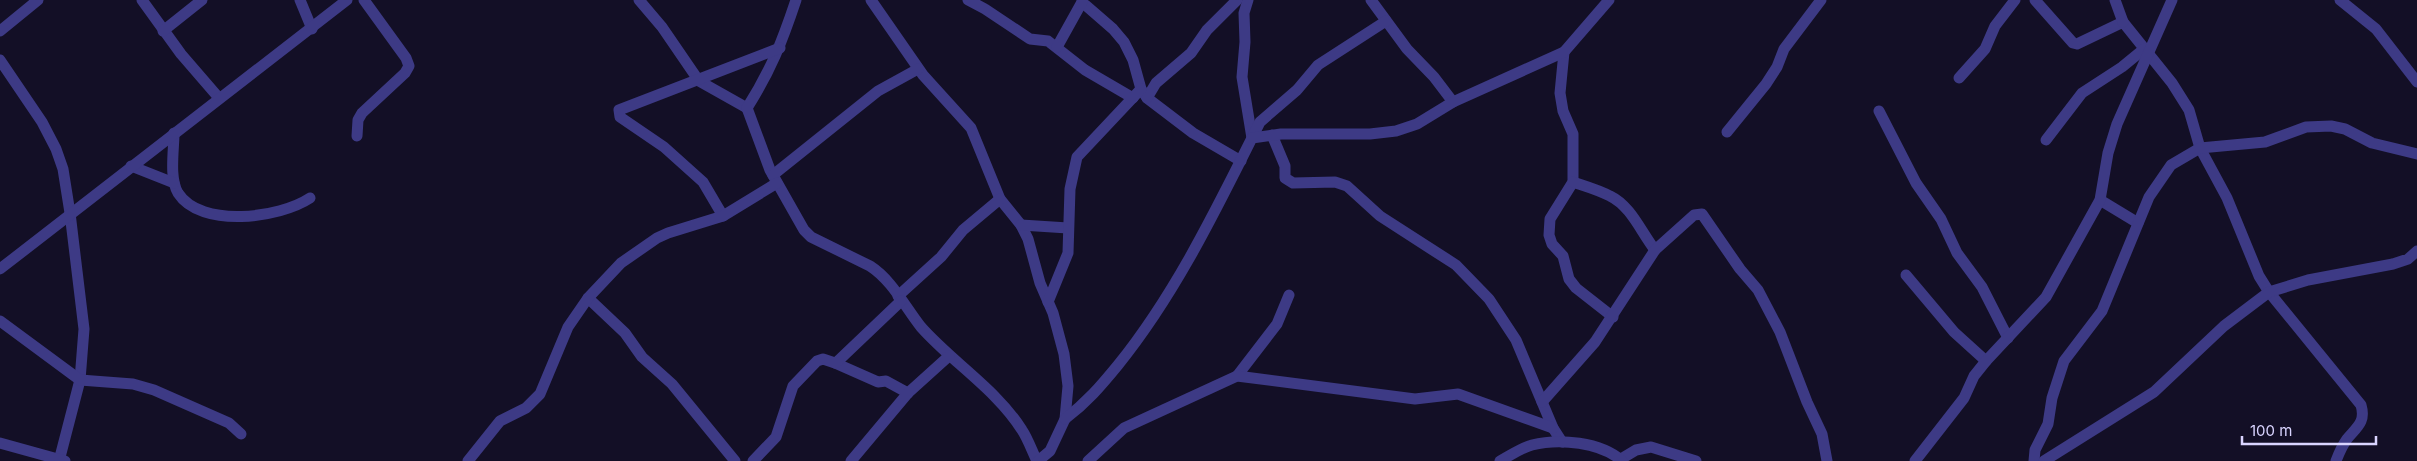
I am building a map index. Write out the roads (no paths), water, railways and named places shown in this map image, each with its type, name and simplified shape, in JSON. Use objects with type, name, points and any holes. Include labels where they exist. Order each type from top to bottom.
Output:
[{"type":"street","points":[[0,31],[38,0]]},
{"type":"street","points":[[142,0],[163,31],[219,98]]},
{"type":"street","points":[[163,31],[202,0]]},
{"type":"street","points":[[300,0],[312,29]]},
{"type":"street","points":[[0,269],[347,0]]},
{"type":"street","points":[[357,136],[358,120],[362,113],[405,73],[410,66],[364,0]]},
{"type":"street","points":[[639,0],[672,40],[699,81],[747,108],[775,179],[807,234],[874,268],[921,326],[949,356],[999,401],[1021,428],[1037,461],[1050,451],[1065,419],[1068,399],[1067,371],[1028,239],[1021,225],[1000,199],[971,128],[918,68],[871,0]]},
{"type":"street","points":[[747,108],[768,74],[780,48],[796,0]]},
{"type":"street","points":[[968,0],[1030,39],[1048,41],[1085,70],[1133,98]]},
{"type":"street","points":[[1048,302],[1068,253],[1070,189],[1077,157],[1133,98],[1144,94],[1191,53],[1207,30],[1238,0]]},
{"type":"street","points":[[1248,0],[1244,13],[1246,42],[1242,77],[1252,138]]},
{"type":"street","points":[[1371,0],[1407,49],[1434,77],[1453,102]]},
{"type":"street","points":[[1252,138],[1281,134],[1370,134],[1396,131],[1417,124],[1453,102],[1564,52],[1610,0]]},
{"type":"street","points":[[1727,132],[1766,84],[1778,67],[1784,49],[1821,0]]},
{"type":"street","points":[[1959,78],[1985,49],[1995,26],[2015,0]]},
{"type":"street","points":[[2035,0],[2073,43],[2077,44],[2123,22]]},
{"type":"street","points":[[2115,0],[2123,22],[2172,82],[2189,110],[2200,148],[2227,198],[2259,276],[2269,292],[2362,405],[2364,414],[2362,423],[2346,440],[2336,461]]},
{"type":"street","points":[[1915,461],[1964,398],[1974,376],[2046,297],[2100,200],[2108,153],[2117,124],[2146,51],[2172,0]]},
{"type":"street","points":[[2340,0],[2376,30],[2417,82]]},
{"type":"street","points":[[1057,47],[1083,1],[1114,29],[1124,42],[1133,60],[1144,94],[1193,133],[1240,161]]},
{"type":"street","points":[[1065,419],[1087,403],[1146,330],[1202,234],[1260,122],[1297,90],[1318,65],[1386,21]]},
{"type":"street","points":[[723,216],[703,182],[664,148],[618,114],[619,110],[699,81],[780,48]]},
{"type":"street","points":[[2046,140],[2082,93],[2146,51]]},
{"type":"street","points":[[1564,52],[1560,93],[1563,110],[1573,134],[1573,182],[1550,219],[1549,236],[1552,244],[1563,256],[1570,279],[1576,288],[1613,317]]},
{"type":"street","points":[[0,60],[42,122],[56,149],[63,169],[84,329],[80,380],[61,461],[0,443]]},
{"type":"street","points":[[468,461],[500,421],[526,408],[540,394],[564,334],[588,298],[621,263],[657,238],[723,216],[775,179],[878,92],[918,68]]},
{"type":"street","points":[[1879,111],[1916,184],[1941,219],[1957,253],[1982,287],[2008,338]]},
{"type":"street","points":[[2023,461],[2034,455],[2048,424],[2052,398],[2064,361],[2102,311],[2149,197],[2171,165],[2200,148],[2265,142],[2306,127],[2331,126],[2345,129],[2372,143],[2417,154]]},
{"type":"street","points":[[174,133],[174,183],[178,194],[187,202],[213,216],[226,218],[281,211],[298,206],[310,198]]},
{"type":"street","points":[[1272,136],[1285,166],[1285,178],[1288,181],[1293,183],[1335,182],[1347,186],[1380,216],[1456,265],[1489,299],[1516,340],[1552,428],[1562,442]]},
{"type":"street","points":[[131,166],[174,183]]},
{"type":"street","points":[[1573,182],[1621,202],[1655,250]]},
{"type":"street","points":[[835,363],[941,257],[962,230],[1000,199]]},
{"type":"street","points":[[2100,200],[2138,222]]},
{"type":"street","points":[[1542,402],[1596,342],[1655,250],[1694,215],[1702,214],[1707,218],[1740,269],[1758,290],[1780,332],[1807,402],[1822,434],[1827,461]]},
{"type":"street","points":[[1021,225],[1068,228]]},
{"type":"street","points":[[2044,461],[2154,392],[2224,326],[2269,292],[2308,280],[2393,264],[2408,259],[2417,251]]},
{"type":"street","points":[[1906,275],[1954,332],[1986,361]]},
{"type":"street","points":[[1088,461],[1124,428],[1237,376],[1277,324],[1289,295]]},
{"type":"street","points":[[588,298],[625,333],[642,357],[672,384],[735,461]]},
{"type":"street","points":[[0,321],[80,380],[133,384],[154,390],[229,423],[241,434]]},
{"type":"street","points":[[851,461],[908,393],[949,356]]},
{"type":"street","points":[[753,461],[776,437],[793,386],[817,360],[823,359],[835,363],[878,382],[886,380],[908,393]]},
{"type":"street","points":[[1237,376],[1415,399],[1458,394],[1552,428]]},
{"type":"street","points":[[1500,461],[1534,444],[1562,442],[1591,446],[1622,460],[1636,450],[1651,447],[1696,461]]}]
